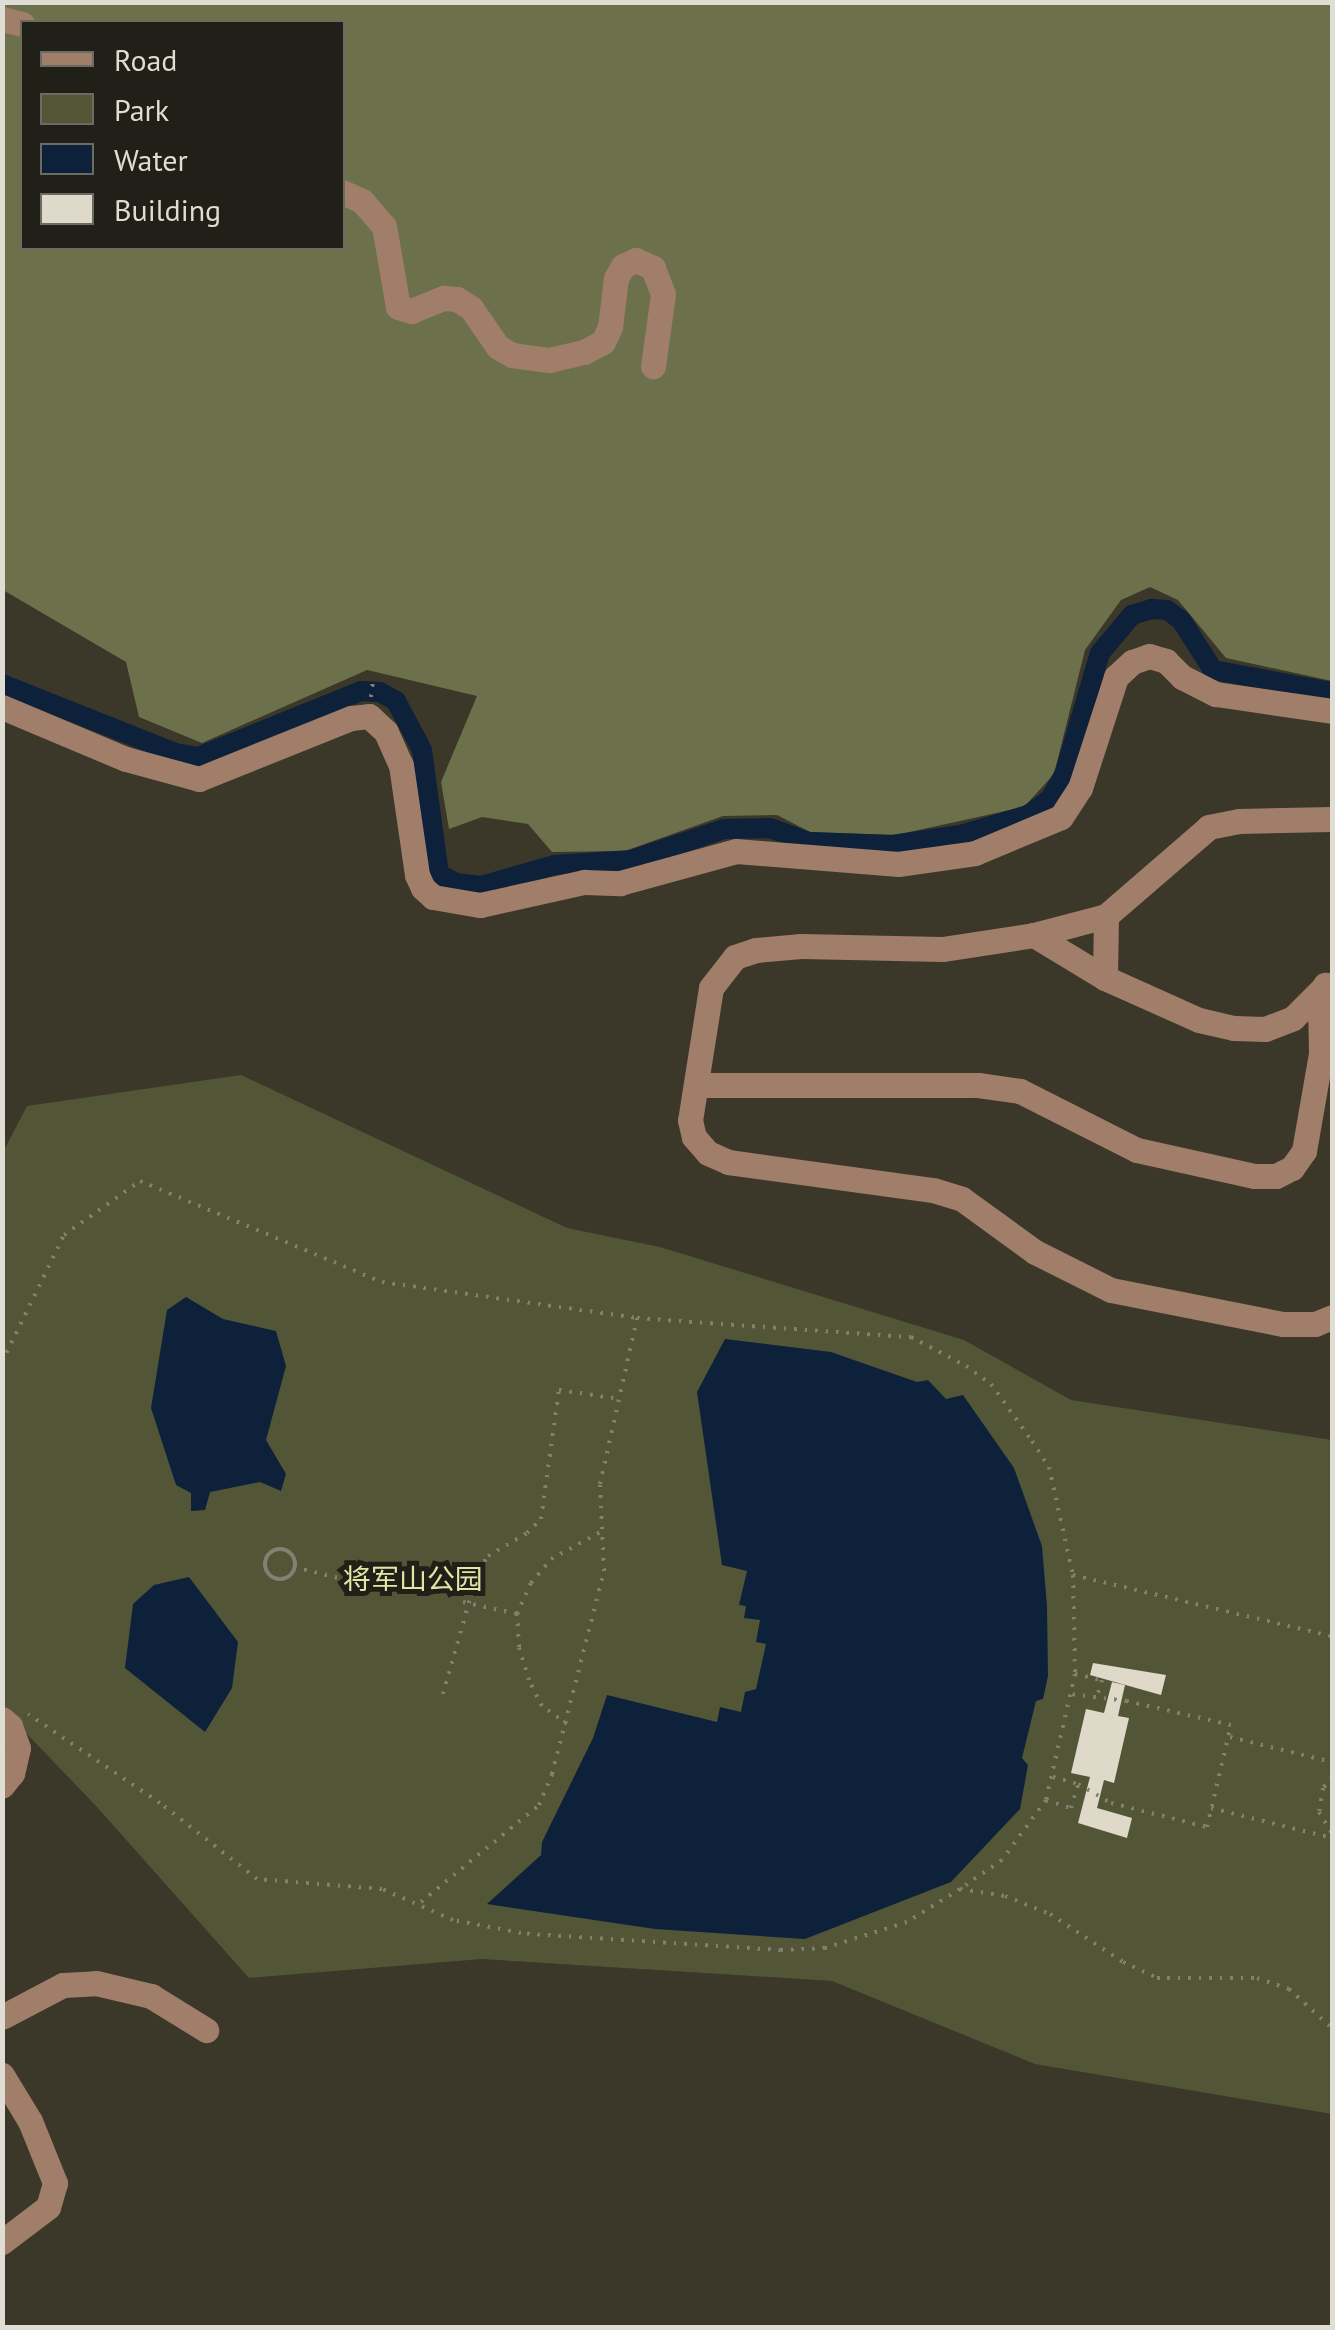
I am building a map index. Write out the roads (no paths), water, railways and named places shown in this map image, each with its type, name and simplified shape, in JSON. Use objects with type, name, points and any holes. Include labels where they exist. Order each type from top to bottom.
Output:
[{"type":"street","points":[[345,193],[362,201],[384,226],[398,307],[411,311],[444,298],[457,299],[471,308],[498,347],[512,355],[549,360],[584,352],[603,342],[610,327],[616,278],[623,266],[636,260],[653,268],[663,294],[653,366]]},
{"type":"street","points":[[2,707],[126,759],[198,779],[351,718],[369,716],[386,732],[401,765],[417,875],[423,888],[433,897],[480,905],[584,882],[620,882],[736,851],[898,864],[975,853],[1061,817],[1080,788],[1116,677],[1132,662],[1149,656],[1166,660],[1182,678],[1216,694],[1332,711]]},
{"type":"street","points":[[1332,819],[1239,821],[1209,827],[1106,916],[1034,935],[942,949],[801,946],[756,950],[735,957],[711,988],[690,1120],[694,1136],[708,1152],[728,1162],[933,1190],[962,1199],[1035,1252],[1112,1290],[1284,1324],[1315,1324],[1332,1317]]},
{"type":"street","points":[[1105,978],[1106,916]]},
{"type":"street","points":[[1034,935],[1105,978],[1199,1020],[1234,1028],[1265,1028],[1293,1018],[1329,982]]},
{"type":"street","points":[[696,1085],[978,1085],[1020,1091],[1137,1150],[1254,1176],[1276,1176],[1292,1168],[1304,1151],[1321,1054],[1320,1002],[1329,982]]},
{"type":"street","points":[[2,1786],[12,1773],[18,1748],[9,1712]]},
{"type":"street","points":[[2,2018],[62,1985],[96,1983],[152,1996],[206,2030]]},
{"type":"street","points":[[2,2075],[36,2134],[55,2183],[48,2208],[2,2242]]},
{"type":"water","points":[[186,1297],[223,1319],[276,1331],[286,1366],[266,1440],[286,1474],[281,1491],[260,1482],[210,1492],[205,1510],[191,1511],[191,1493],[176,1485],[151,1408],[167,1310]]},
{"type":"water","points":[[725,1339],[831,1352],[917,1382],[928,1380],[946,1399],[963,1395],[1014,1468],[1042,1546],[1047,1606],[1048,1676],[1043,1699],[1036,1701],[1022,1758],[1028,1765],[1020,1809],[951,1882],[805,1939],[655,1929],[487,1904],[541,1855],[542,1842],[593,1738],[607,1695],[717,1722],[720,1707],[741,1712],[745,1692],[756,1689],[766,1644],[756,1642],[760,1620],[744,1618],[746,1606],[739,1605],[747,1571],[722,1565],[697,1392]]},
{"type":"water","points":[[189,1577],[238,1642],[232,1688],[205,1732],[125,1668],[133,1604],[154,1585]]},
{"type":"waterway","points":[[2,684],[175,753],[198,757],[361,691],[380,692],[396,701],[422,750],[439,874],[456,883],[481,886],[554,865],[631,860],[724,829],[770,828],[809,842],[892,845],[960,835],[1028,815],[1050,799],[1064,775],[1100,653],[1132,615],[1152,609],[1167,610],[1181,620],[1213,670],[1332,692]]},
{"type":"park label","name":"将军山公园","points":[[413,1579]]}]
